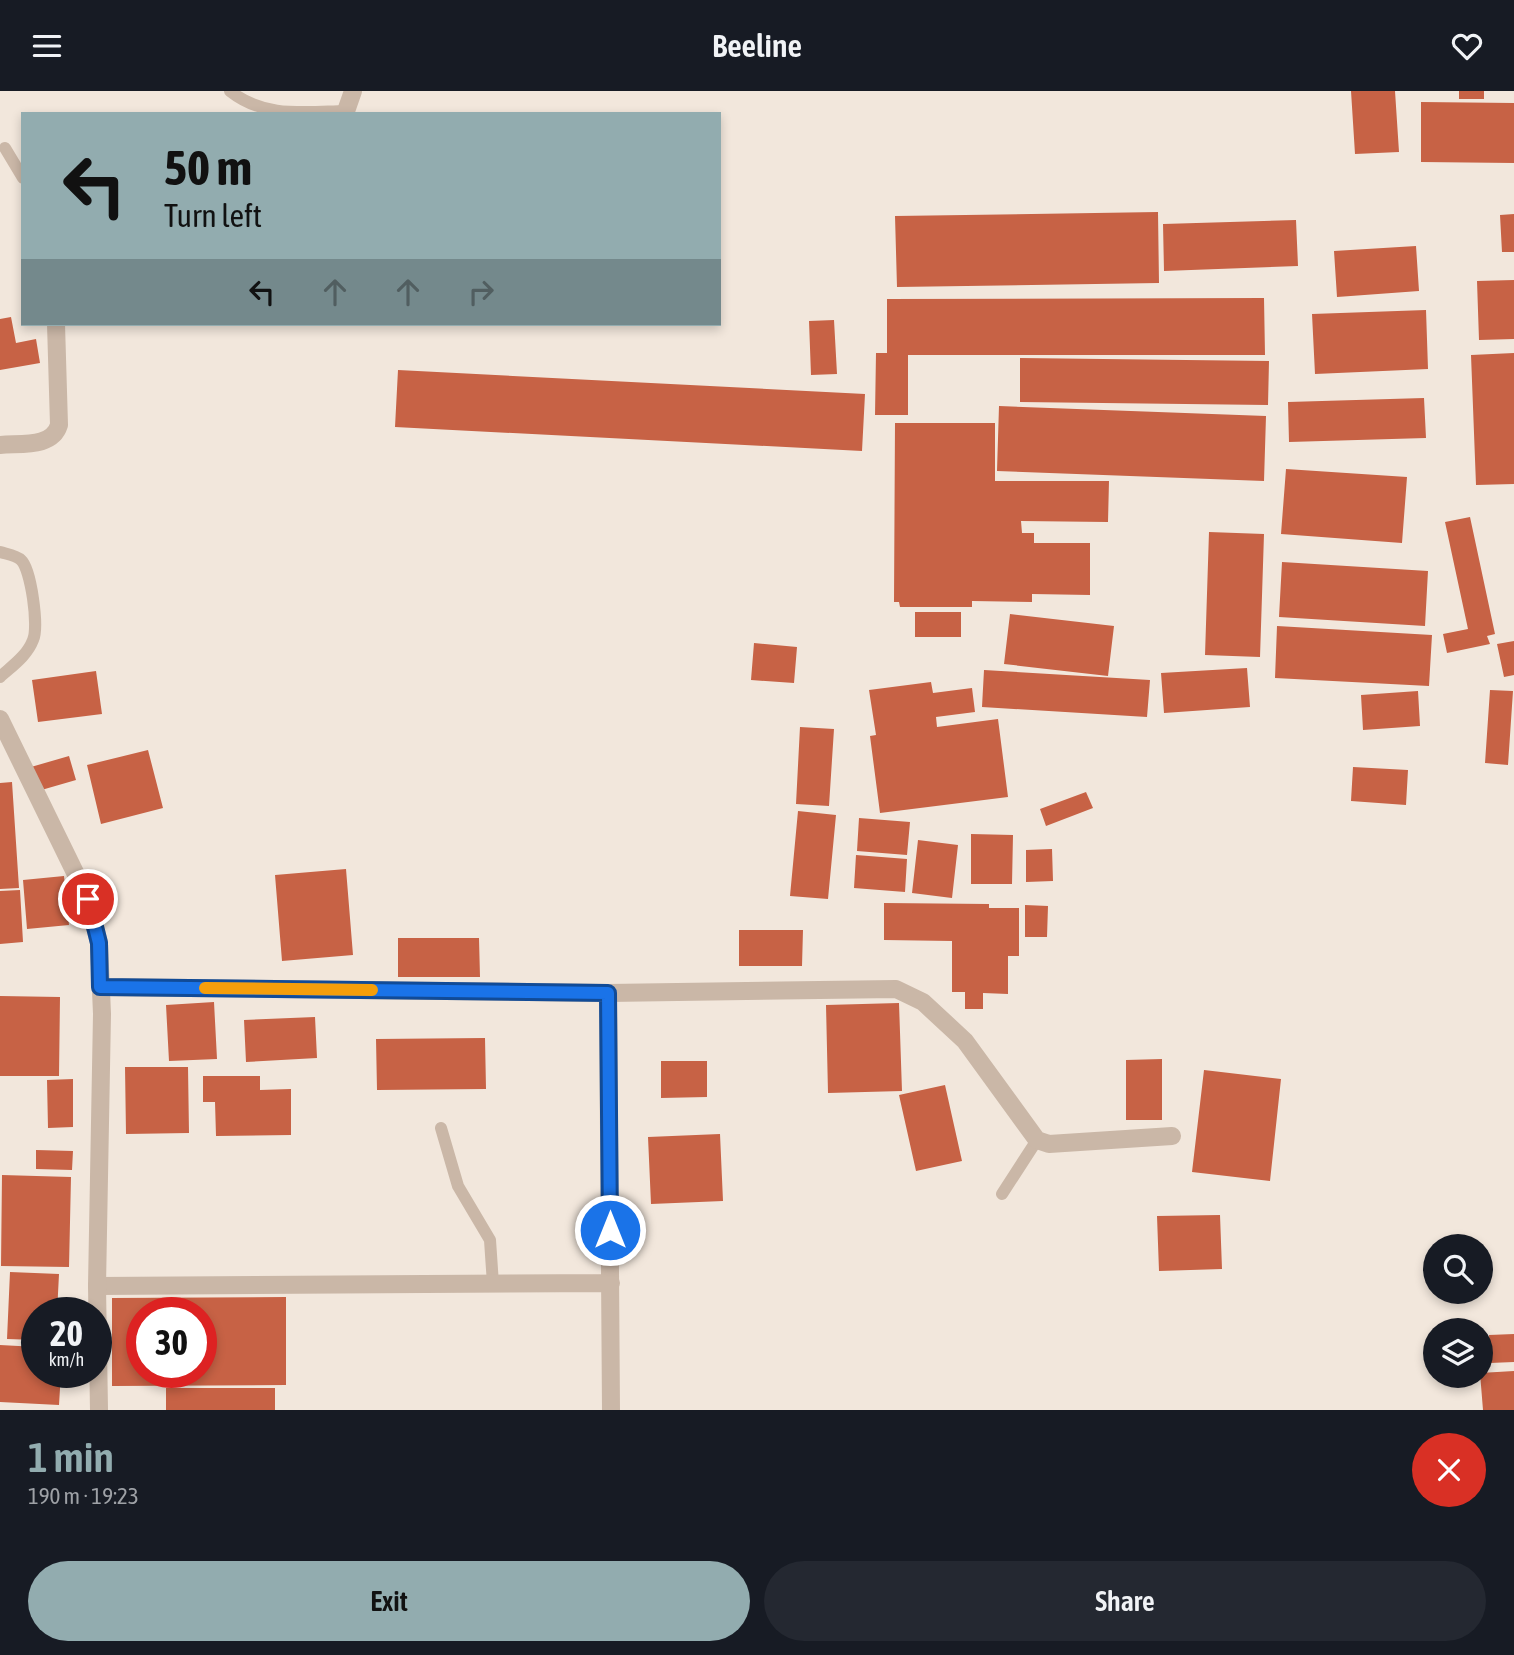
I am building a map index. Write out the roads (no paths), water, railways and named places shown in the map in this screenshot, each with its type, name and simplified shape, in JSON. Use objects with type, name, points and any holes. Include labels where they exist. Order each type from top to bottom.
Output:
[{"type":"street","points":[[345,112],[352,91]]},
{"type":"street","points":[[0,445],[47,441],[56,434],[59,425],[55,326]]},
{"type":"street","points":[[0,719],[88,899],[99,943],[99,1410]]},
{"type":"street","points":[[100,987],[608,993],[896,989],[923,1002],[965,1041],[1037,1140],[1049,1144],[1172,1136]]},
{"type":"street","points":[[608,993],[611,1410]]},
{"type":"street","points":[[97,1286],[611,1283]]},
{"type":"lane","points":[[230,91],[255,108],[271,112],[345,112]]},
{"type":"lane","points":[[5,148],[21,175]]},
{"type":"lane","points":[[0,552],[19,558],[26,566],[36,619],[35,637],[26,654],[0,677]]},
{"type":"lane","points":[[441,1128],[458,1185],[490,1240],[493,1284]]},
{"type":"lane","points":[[1002,1193],[1037,1140]]}]
